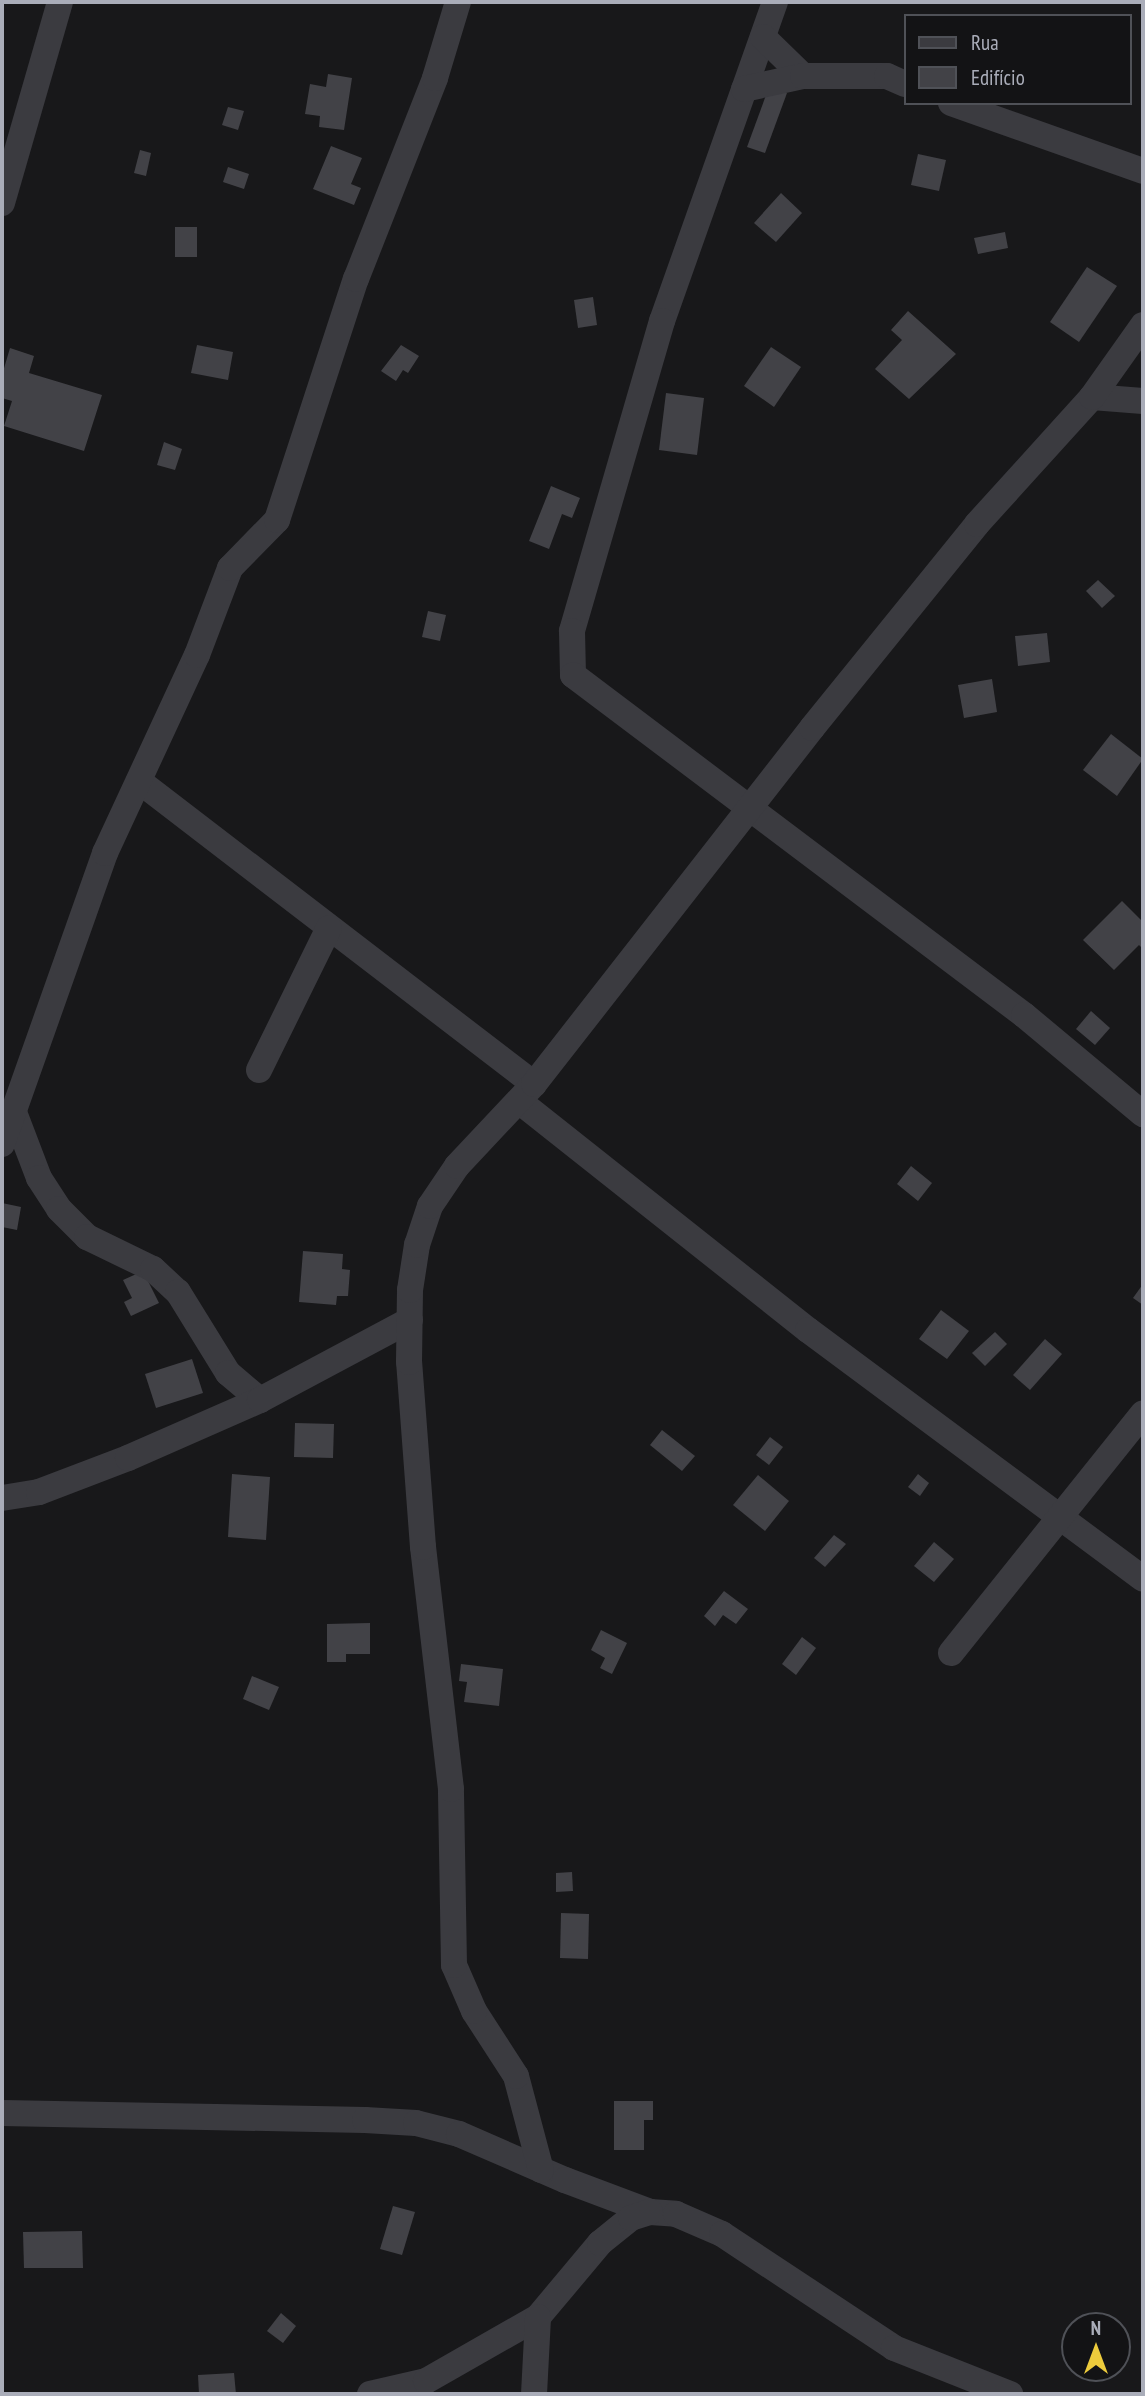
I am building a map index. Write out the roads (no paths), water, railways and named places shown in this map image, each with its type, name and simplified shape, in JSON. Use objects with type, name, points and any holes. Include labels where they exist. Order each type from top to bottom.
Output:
[{"type":"street","points":[[2,203],[60,2]]},
{"type":"street","points":[[2,1144],[15,1115],[104,853],[197,655],[230,568],[277,520],[356,279],[421,116],[458,2]]},
{"type":"street","points":[[775,2],[662,321],[572,631],[570,660],[573,674],[603,701],[750,811],[781,828],[1024,1015],[1143,1114]]},
{"type":"street","points":[[763,37],[803,76]]},
{"type":"street","points":[[744,89],[803,76],[887,76],[904,84]]},
{"type":"street","points":[[957,105],[1143,172]]},
{"type":"street","points":[[541,2170],[516,2076],[474,2011],[454,1965],[451,1789],[423,1548],[410,1320],[417,1245],[430,1206],[457,1166],[527,1092],[621,968],[750,811],[976,524],[1092,397],[1143,325]]},
{"type":"street","points":[[1092,397],[1143,401]]},
{"type":"street","points":[[139,782],[329,928],[808,1330],[1143,1579]]},
{"type":"street","points":[[259,1070],[329,928]]},
{"type":"street","points":[[15,1115],[39,1178],[59,1209],[87,1237],[153,1269],[178,1292],[228,1373],[260,1400]]},
{"type":"street","points":[[2,1498],[39,1492],[260,1400],[410,1320]]},
{"type":"street","points":[[951,1653],[1143,1413]]},
{"type":"street","points":[[2,2113],[416,2123],[458,2134],[541,2170],[650,2212],[676,2214],[722,2234],[894,2348],[1010,2394]]},
{"type":"street","points":[[370,2394],[426,2381],[538,2317],[600,2243],[631,2218],[650,2212]]},
{"type":"street","points":[[534,2394],[538,2317]]}]
